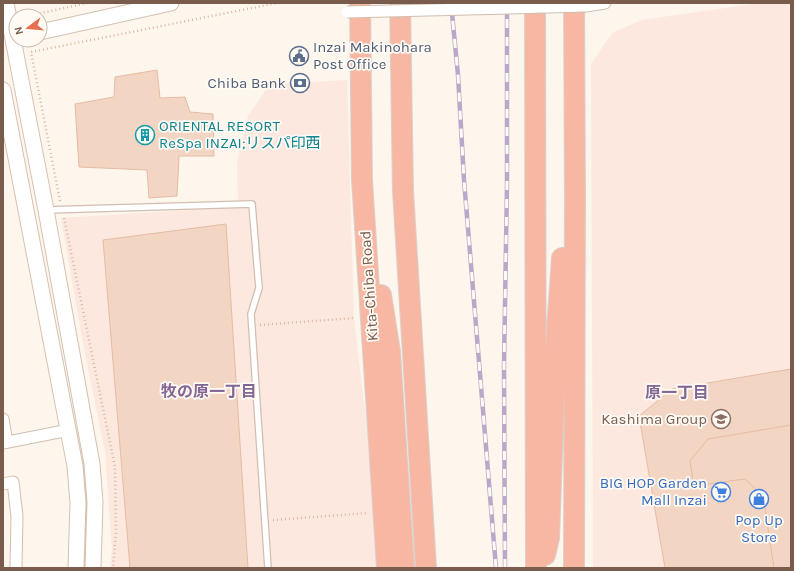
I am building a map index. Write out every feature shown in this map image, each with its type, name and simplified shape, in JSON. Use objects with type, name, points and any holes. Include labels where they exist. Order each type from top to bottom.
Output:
[{"type":"highway","points":[[400,3],[403,192],[426,568]]},
{"type":"highway","points":[[535,3],[536,568]]},
{"type":"highway","points":[[574,568],[575,195],[580,4]]},
{"type":"highway","name":"Kita-Chiba Road","points":[[354,7],[362,180],[387,568]]},
{"type":"highway","points":[[362,180],[390,352],[404,568]]},
{"type":"highway","points":[[542,568],[549,538],[556,343],[564,232],[575,195]]},
{"type":"street","points":[[6,3],[8,20]]},
{"type":"street","points":[[48,30],[171,3]]},
{"type":"street","points":[[354,7],[605,3]]},
{"type":"street","points":[[12,48],[46,210],[92,464],[95,502],[93,568]]},
{"type":"street","points":[[3,90],[75,466],[78,503],[76,568]]},
{"type":"street","points":[[3,419],[5,442],[69,430]]},
{"type":"street","points":[[3,484],[13,482],[17,516],[16,568]]},
{"type":"lane","points":[[46,210],[252,204],[259,288],[251,314],[251,326],[268,568]]},
{"type":"path","points":[[48,12],[87,3]]},
{"type":"path","points":[[251,326],[354,318]]},
{"type":"path","points":[[265,520],[369,513]]},
{"type":"shaded area","points":[[760,3],[791,3],[791,568],[593,568],[591,64],[612,33],[641,20]]},
{"type":"shaded area","points":[[347,80],[354,318],[377,513],[380,568],[110,568],[112,550],[105,452],[83,344],[61,218],[238,207],[237,162],[248,116],[270,84]]},
{"type":"building","name":"ORIENTAL RESORT ReSpa INZAI;リスパ印西","points":[[157,70],[160,98],[185,97],[190,112],[213,114],[214,156],[179,156],[177,196],[149,198],[147,170],[79,167],[75,104],[114,97],[115,77]]},
{"type":"building","points":[[226,224],[248,568],[130,568],[103,240]]},
{"type":"building","name":"BIG HOP Garden Mall Inzai","points":[[791,369],[791,568],[665,568],[639,416],[672,389]]},
{"type":"building","points":[[791,425],[791,568],[774,568],[763,496],[745,479],[694,486],[690,461],[708,439]]},
{"type":"railway","points":[[451,3],[458,75],[464,180],[496,568]]},
{"type":"railway","points":[[505,568],[504,366],[507,184],[507,3]]},
{"type":"place","name":"Inzai Makinohara Post Office","points":[[299,56]]},
{"type":"place","name":"Chiba Bank","points":[[300,83]]},
{"type":"place","name":"ORIENTAL RESORT ReSpa INZAI;リスパ印西","points":[[145,135]]},
{"type":"place","name":"Kashima Group","points":[[721,419]]},
{"type":"place","name":"BIG HOP Garden Mall Inzai","points":[[721,492]]},
{"type":"place","name":"Pop Up Store","points":[[759,499]]},
{"type":"district","name":"牧の原一丁目","points":[[209,391]]},
{"type":"district","name":"原一丁目","points":[[677,392]]}]
